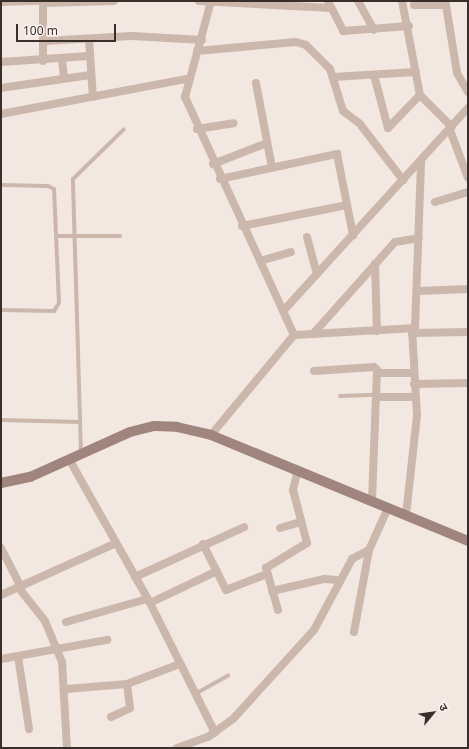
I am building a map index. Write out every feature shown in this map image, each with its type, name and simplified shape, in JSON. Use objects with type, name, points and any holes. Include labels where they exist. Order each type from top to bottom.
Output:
[{"type":"street","points":[[1,2],[114,1]]},
{"type":"street","points":[[199,1],[329,4],[343,31],[374,30],[410,26]]},
{"type":"street","points":[[211,1],[202,40],[187,79],[185,97],[197,129],[242,226],[285,309],[294,336]]},
{"type":"street","points":[[358,1],[374,30]]},
{"type":"street","points":[[402,1],[410,26],[420,95],[451,129],[468,178]]},
{"type":"street","points":[[42,2],[44,41],[43,61]]},
{"type":"street","points":[[414,5],[446,5],[457,73],[468,92]]},
{"type":"street","points":[[44,41],[132,36],[202,40]]},
{"type":"street","points":[[88,39],[93,97]]},
{"type":"street","points":[[197,51],[300,43],[324,62],[333,77],[344,111],[360,124],[403,180]]},
{"type":"street","points":[[1,62],[43,61],[89,56]]},
{"type":"street","points":[[62,59],[64,78]]},
{"type":"street","points":[[333,77],[416,72]]},
{"type":"street","points":[[1,88],[90,75]]},
{"type":"street","points":[[374,75],[388,128],[420,95]]},
{"type":"street","points":[[1,114],[187,79]]},
{"type":"street","points":[[256,83],[272,168]]},
{"type":"street","points":[[285,309],[451,129],[468,108]]},
{"type":"street","points":[[197,129],[234,123]]},
{"type":"street","points":[[213,164],[267,143]]},
{"type":"street","points":[[220,179],[338,154],[353,235]]},
{"type":"street","points":[[406,515],[416,441],[412,331],[416,326],[420,162]]},
{"type":"street","points":[[435,202],[468,192]]},
{"type":"street","points":[[242,226],[348,205]]},
{"type":"street","points":[[307,237],[317,274]]},
{"type":"street","points":[[313,334],[397,240],[419,238]]},
{"type":"street","points":[[260,261],[292,252]]},
{"type":"street","points":[[375,264],[377,331]]},
{"type":"street","points":[[417,291],[468,289]]},
{"type":"street","points":[[211,435],[294,336],[377,331],[468,332]]},
{"type":"street","points":[[314,371],[374,367],[378,373],[372,501]]},
{"type":"street","points":[[378,373],[414,373]]},
{"type":"street","points":[[414,384],[468,383]]},
{"type":"street","points":[[377,396],[415,397]]},
{"type":"street","points":[[1,483],[30,477],[130,432],[154,426],[211,435],[468,541]]},
{"type":"street","points":[[69,459],[148,601],[215,733]]},
{"type":"street","points":[[278,610],[267,574],[268,564],[306,546],[293,486],[298,470]]},
{"type":"street","points":[[354,632],[369,550],[388,508]]},
{"type":"street","points":[[280,528],[301,522]]},
{"type":"street","points":[[135,577],[204,544],[244,527]]},
{"type":"street","points":[[1,595],[116,543]]},
{"type":"street","points":[[204,544],[226,590],[267,574]]},
{"type":"street","points":[[1,548],[20,587],[45,621],[58,648],[66,689],[67,748]]},
{"type":"street","points":[[177,748],[215,733],[233,720],[314,630],[352,559],[369,550]]},
{"type":"street","points":[[66,622],[148,601],[217,571]]},
{"type":"street","points":[[272,591],[324,579],[340,580]]},
{"type":"street","points":[[1,659],[107,640]]},
{"type":"street","points":[[18,656],[29,729]]},
{"type":"street","points":[[66,689],[127,684],[180,664]]},
{"type":"street","points":[[111,717],[130,708],[127,684]]},
{"type":"lane","points":[[81,453],[75,236],[76,173],[124,129]]},
{"type":"lane","points":[[1,185],[52,187],[56,236],[57,310],[1,310]]},
{"type":"lane","points":[[56,236],[120,236]]},
{"type":"lane","points":[[340,396],[377,396]]},
{"type":"lane","points":[[1,420],[80,422]]},
{"type":"lane","points":[[195,694],[228,676]]}]
